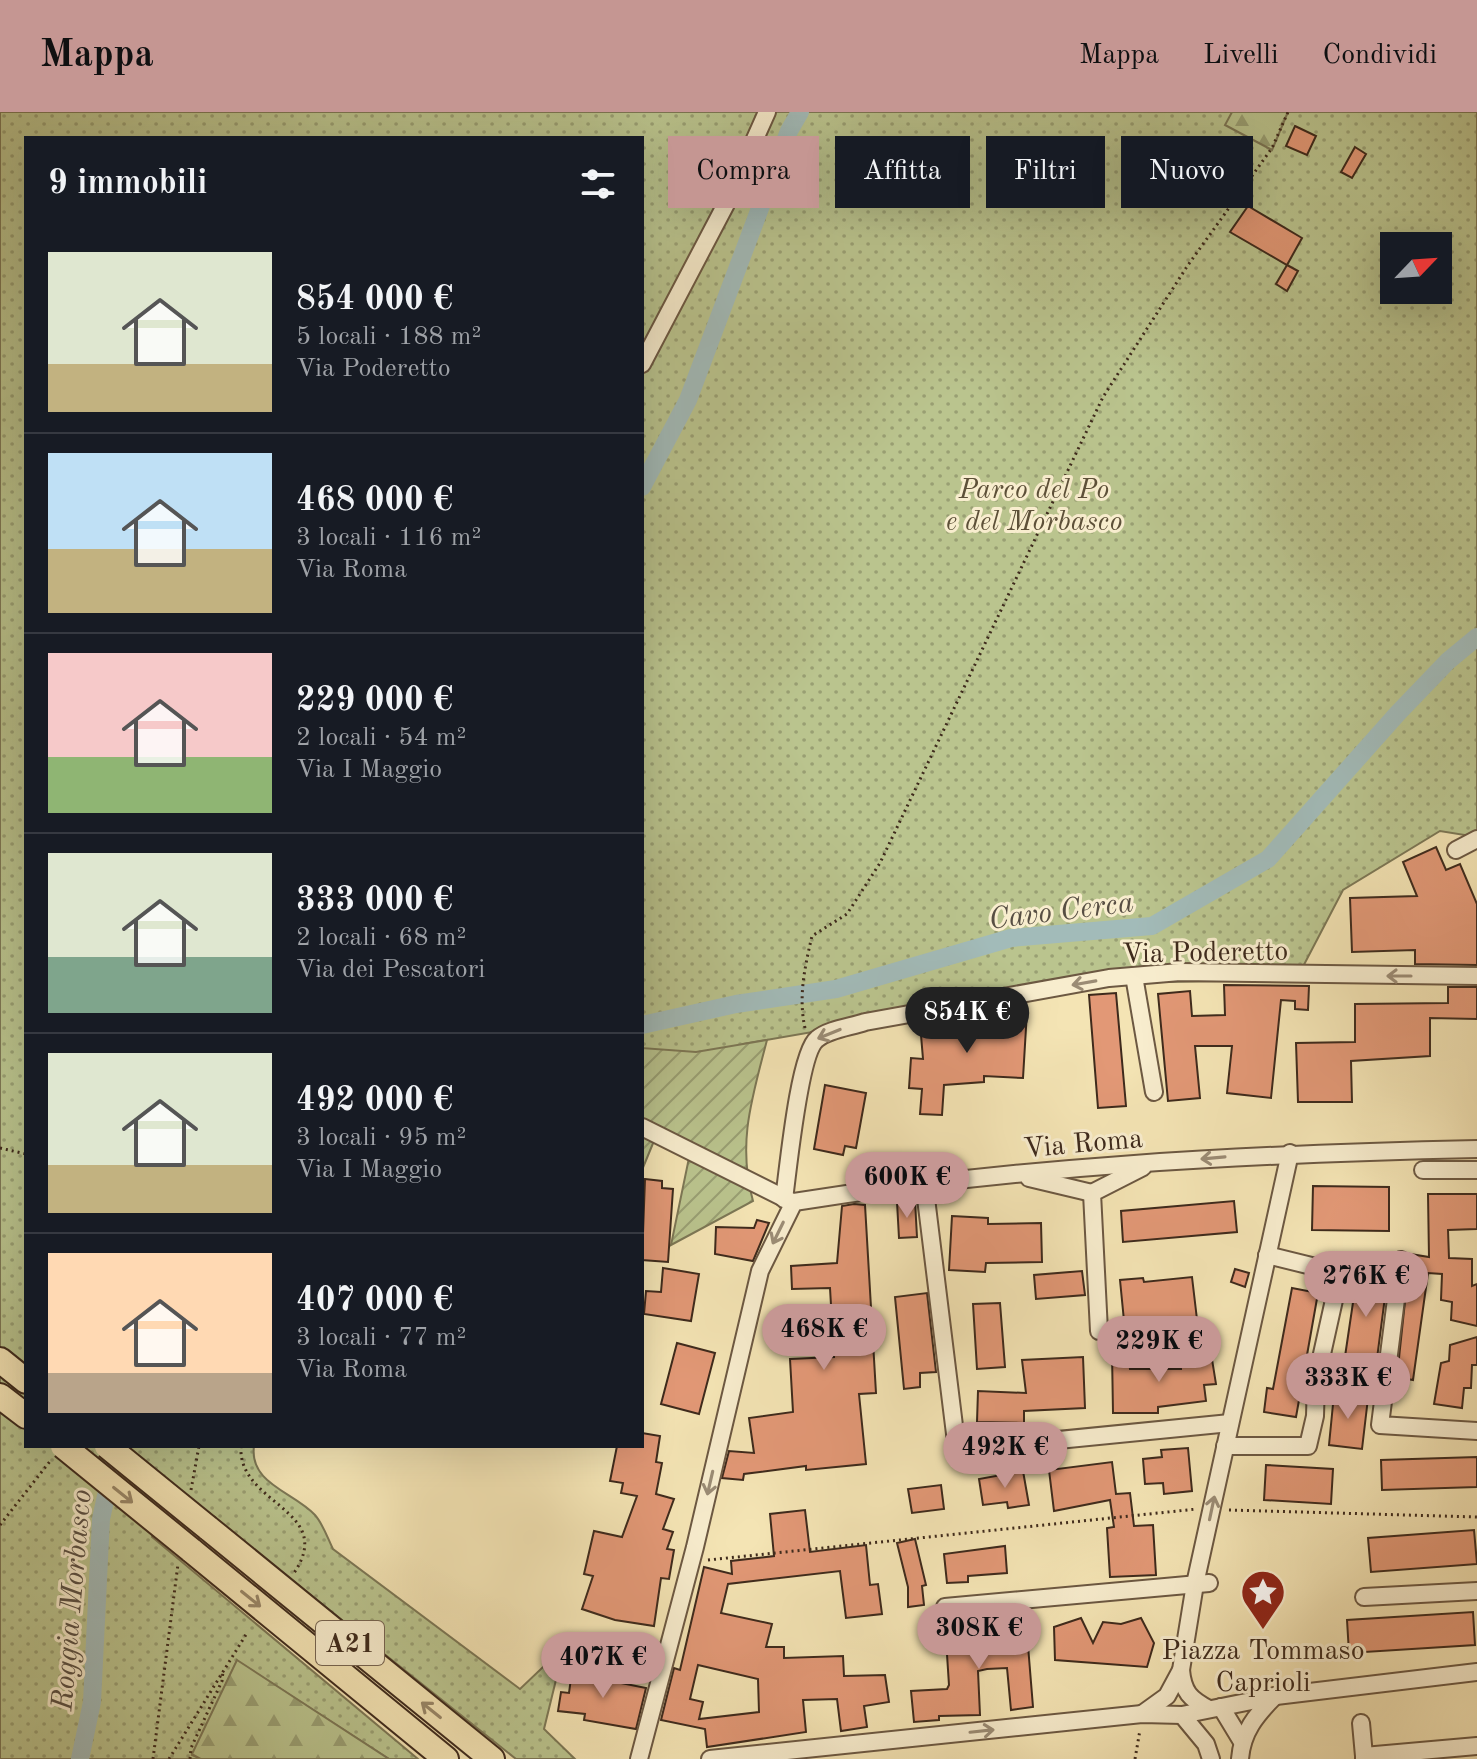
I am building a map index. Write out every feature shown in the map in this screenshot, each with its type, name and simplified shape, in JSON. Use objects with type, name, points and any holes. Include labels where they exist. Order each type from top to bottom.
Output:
[{"type":"highway","points":[[0,1360],[24,1379]]},
{"type":"highway","points":[[0,1396],[24,1415]]},
{"type":"highway","name":"A21","points":[[109,1448],[492,1759]]},
{"type":"highway","name":"A21","points":[[56,1455],[446,1759]]},
{"type":"street","points":[[644,360],[726,204],[767,112]]},
{"type":"street","points":[[1456,850],[1477,839]]},
{"type":"street","name":"Via Poderetto","points":[[789,1201],[804,1063],[817,1039],[865,1022],[1134,976],[1180,972],[1477,976]]},
{"type":"street","points":[[1134,976],[1154,1092]]},
{"type":"street","points":[[639,1759],[695,1547],[760,1271],[789,1201],[644,1128]]},
{"type":"street","name":"Via Roma","points":[[789,1201],[924,1182],[1151,1163],[1290,1153],[1477,1149]]},
{"type":"street","points":[[1142,1714],[1167,1696],[1181,1670],[1202,1584],[1211,1509],[1290,1153]]},
{"type":"street","points":[[1012,1174],[1092,1193],[1151,1163]]},
{"type":"street","points":[[1423,1170],[1477,1170]]},
{"type":"street","points":[[924,1182],[957,1450],[1230,1423]]},
{"type":"street","points":[[1092,1193],[1099,1331]]},
{"type":"street","points":[[1225,1446],[1308,1446],[1315,1416],[1316,1381],[1340,1273],[1267,1255]]},
{"type":"street","points":[[1401,1260],[1380,1425],[1477,1431]]},
{"type":"street","points":[[945,1607],[1202,1584]]},
{"type":"street","points":[[1364,1597],[1477,1591]]},
{"type":"street","points":[[1181,1670],[1182,1687],[1191,1699],[1215,1708],[1241,1740]]},
{"type":"street","points":[[710,1759],[1142,1714],[1182,1715],[1284,1691],[1477,1672]]},
{"type":"street","points":[[1240,1759],[1241,1740],[1257,1715],[1284,1691]]},
{"type":"street","points":[[1208,1752],[1209,1720],[1215,1708]]},
{"type":"street","points":[[1182,1715],[1208,1752]]},
{"type":"street","points":[[1361,1723],[1364,1757],[1477,1746]]},
{"type":"path","points":[[801,1011],[804,967],[812,936],[847,914],[880,863],[1103,397],[1188,265],[1272,148],[1288,112]]},
{"type":"path","points":[[0,1148],[24,1154]]},
{"type":"path","points":[[189,1502],[199,1448]]},
{"type":"path","points":[[241,1448],[244,1468],[254,1483],[299,1524],[307,1539],[306,1555],[292,1576]]},
{"type":"path","points":[[0,1525],[56,1455]]},
{"type":"path","points":[[695,1547],[707,1550],[707,1561],[1211,1509],[1477,1517]]},
{"type":"path","points":[[153,1759],[185,1554]]},
{"type":"path","points":[[169,1759],[247,1633]]},
{"type":"path","points":[[190,1759],[191,1748],[222,1681],[223,1668]]},
{"type":"path","points":[[1135,1759],[1142,1714]]},
{"type":"green space","name":"Parco del Po e del Morbasco","points":[[0,112],[1477,112],[1477,837],[1440,831],[1343,890],[1296,980],[1095,983],[743,1044],[644,1106],[644,136],[24,136],[24,1448],[254,1448],[258,1470],[315,1515],[333,1549],[520,1689],[564,1647],[544,1729],[575,1759],[516,1759],[166,1480],[152,1537],[418,1759],[389,1759],[237,1661],[192,1755],[201,1759],[0,1759]]},
{"type":"green space","points":[[1232,112],[1288,112],[1272,150],[1253,140],[1253,136],[1246,136],[1225,125]]},
{"type":"green space","points":[[767,1040],[746,1140],[748,1180],[753,1201],[671,1245],[690,1153],[656,1136],[644,1165],[644,1048],[696,1052]]},
{"type":"green space","points":[[237,1660],[389,1759],[201,1759],[192,1754]]},
{"type":"building","points":[[1295,126],[1316,136],[1307,155],[1286,146]]},
{"type":"building","points":[[1355,147],[1366,154],[1352,178],[1341,172]]},
{"type":"building","points":[[1247,208],[1251,208],[1302,238],[1287,265],[1230,232]]},
{"type":"building","points":[[1287,265],[1298,271],[1287,291],[1276,284]]},
{"type":"building","points":[[1436,847],[1446,870],[1460,864],[1477,904],[1477,965],[1415,964],[1415,950],[1352,952],[1350,898],[1417,896],[1403,862]]},
{"type":"building","points":[[1224,985],[1309,986],[1308,1010],[1295,1009],[1295,1001],[1281,1000],[1271,1098],[1227,1093],[1232,1046],[1195,1046],[1200,1098],[1168,1101],[1158,994],[1190,991],[1192,1016],[1225,1015]]},
{"type":"building","points":[[1448,987],[1477,987],[1477,1019],[1430,1018],[1430,1056],[1351,1061],[1352,1102],[1298,1102],[1296,1043],[1355,1042],[1355,1004],[1448,1003]]},
{"type":"building","points":[[1116,993],[1126,1106],[1098,1108],[1089,995]]},
{"type":"building","points":[[1000,1010],[1027,1011],[1023,1078],[984,1076],[984,1082],[944,1085],[942,1115],[920,1114],[922,1089],[909,1088],[911,1058],[923,1059],[920,1023],[1000,1017]]},
{"type":"building","points":[[825,1085],[866,1093],[856,1148],[845,1146],[843,1155],[814,1149]]},
{"type":"building","points":[[645,1179],[662,1181],[662,1188],[673,1189],[668,1262],[644,1260]]},
{"type":"building","points":[[1313,1186],[1389,1187],[1389,1231],[1312,1230]]},
{"type":"building","points":[[1428,1194],[1477,1194],[1477,1229],[1448,1230],[1449,1258],[1472,1259],[1472,1286],[1477,1284],[1477,1326],[1451,1320],[1452,1302],[1441,1300],[1442,1274],[1428,1273],[1413,1380],[1397,1377],[1410,1254],[1429,1257]]},
{"type":"building","points":[[915,1201],[917,1237],[899,1238],[897,1202]]},
{"type":"building","points":[[1234,1201],[1237,1232],[1123,1242],[1121,1211]]},
{"type":"building","points":[[865,1205],[876,1393],[859,1394],[866,1464],[806,1470],[806,1466],[744,1474],[743,1480],[722,1478],[729,1451],[754,1453],[749,1418],[793,1412],[790,1359],[834,1357],[830,1288],[792,1289],[791,1266],[837,1263],[842,1206]]},
{"type":"building","points":[[952,1216],[988,1218],[988,1224],[1041,1223],[1042,1262],[986,1263],[985,1272],[949,1270]]},
{"type":"building","points":[[757,1220],[769,1223],[753,1261],[715,1254],[716,1227],[754,1228]]},
{"type":"building","points":[[1359,1262],[1389,1266],[1375,1374],[1343,1370]]},
{"type":"building","points":[[663,1268],[699,1274],[691,1321],[644,1314],[646,1291],[661,1292]]},
{"type":"building","points":[[1235,1269],[1249,1273],[1245,1287],[1231,1282]]},
{"type":"building","points":[[1082,1271],[1085,1295],[1036,1299],[1034,1275]]},
{"type":"building","points":[[1192,1277],[1198,1328],[1125,1331],[1120,1280],[1143,1278],[1144,1282]]},
{"type":"building","points":[[1292,1288],[1318,1293],[1296,1417],[1264,1412],[1267,1388],[1273,1389]]},
{"type":"building","points":[[927,1293],[936,1372],[920,1373],[920,1387],[904,1389],[895,1297]]},
{"type":"building","points":[[1000,1303],[1005,1367],[977,1369],[973,1304]]},
{"type":"building","points":[[1477,1337],[1477,1365],[1472,1365],[1471,1388],[1464,1388],[1462,1408],[1434,1404],[1441,1363],[1449,1361],[1450,1345]]},
{"type":"building","points":[[677,1343],[715,1353],[699,1414],[661,1404]]},
{"type":"building","points":[[1127,1349],[1130,1369],[1181,1369],[1180,1357],[1211,1353],[1216,1384],[1204,1385],[1206,1401],[1158,1407],[1158,1413],[1113,1413],[1112,1352]]},
{"type":"building","points":[[1083,1357],[1085,1408],[1024,1411],[1024,1423],[977,1422],[978,1391],[1026,1393],[1022,1360]]},
{"type":"building","points":[[1334,1394],[1368,1398],[1362,1449],[1329,1445]]},
{"type":"building","points":[[644,1433],[660,1436],[656,1462],[662,1463],[656,1494],[674,1499],[663,1529],[673,1532],[667,1549],[674,1550],[669,1579],[661,1578],[654,1626],[615,1620],[582,1609],[593,1576],[584,1574],[594,1531],[622,1537],[637,1496],[621,1493],[623,1483],[610,1481],[617,1448],[644,1448]]},
{"type":"building","points":[[1188,1448],[1192,1491],[1164,1494],[1163,1483],[1145,1484],[1143,1459],[1162,1457],[1161,1450]]},
{"type":"building","points":[[1477,1457],[1477,1487],[1382,1490],[1381,1460]]},
{"type":"building","points":[[1112,1462],[1116,1494],[1130,1493],[1134,1526],[1153,1525],[1156,1575],[1110,1577],[1107,1528],[1114,1527],[1110,1500],[1054,1511],[1049,1470]]},
{"type":"building","points":[[1266,1465],[1333,1469],[1331,1504],[1264,1500]]},
{"type":"building","points":[[1023,1471],[1029,1505],[1008,1508],[1007,1502],[983,1505],[979,1479]]},
{"type":"building","points":[[941,1485],[944,1509],[912,1513],[908,1489]]},
{"type":"building","points":[[805,1510],[810,1552],[866,1545],[870,1585],[878,1584],[882,1614],[846,1618],[840,1571],[728,1584],[721,1613],[772,1624],[766,1647],[784,1647],[784,1658],[843,1656],[844,1676],[885,1675],[889,1702],[864,1706],[867,1727],[841,1731],[837,1699],[803,1700],[806,1732],[707,1747],[705,1729],[661,1720],[674,1668],[680,1670],[704,1567],[732,1574],[731,1561],[774,1556],[770,1514]],"holes":[[[698,1665],[758,1679],[759,1712],[699,1719],[703,1702],[690,1699]]]},
{"type":"building","points":[[1474,1530],[1477,1564],[1371,1572],[1368,1538]]},
{"type":"building","points":[[915,1539],[926,1585],[922,1586],[924,1605],[908,1607],[908,1587],[897,1543]]},
{"type":"building","points":[[1005,1546],[1007,1573],[968,1576],[968,1582],[947,1583],[944,1554]]},
{"type":"building","points":[[1473,1612],[1475,1645],[1349,1653],[1347,1620]]},
{"type":"building","points":[[1081,1618],[1093,1643],[1103,1622],[1121,1624],[1141,1618],[1154,1643],[1147,1667],[1055,1660],[1054,1627]]},
{"type":"building","points":[[1026,1621],[1033,1707],[1011,1710],[1007,1668],[987,1669],[978,1671],[980,1715],[939,1716],[939,1720],[914,1722],[911,1691],[947,1689],[949,1685],[946,1639],[952,1638],[951,1628]]},
{"type":"building","points":[[572,1671],[622,1680],[621,1683],[646,1688],[636,1729],[584,1720],[585,1714],[558,1711],[561,1692],[569,1693]]},
{"type":"waterway","name":"Roggia Morbasco","points":[[644,483],[688,400],[789,131],[800,112]]},
{"type":"waterway","name":"Cavo Cerca","points":[[644,1025],[736,1004],[836,989],[1011,938],[1152,926],[1268,859],[1398,713],[1448,661],[1477,637]]},
{"type":"waterway","name":"Roggia Morbasco","points":[[80,1759],[92,1702],[101,1519],[117,1448]]},
{"type":"place","name":"Piazza Tommaso Caprioli","points":[[1263,1631]]}]
